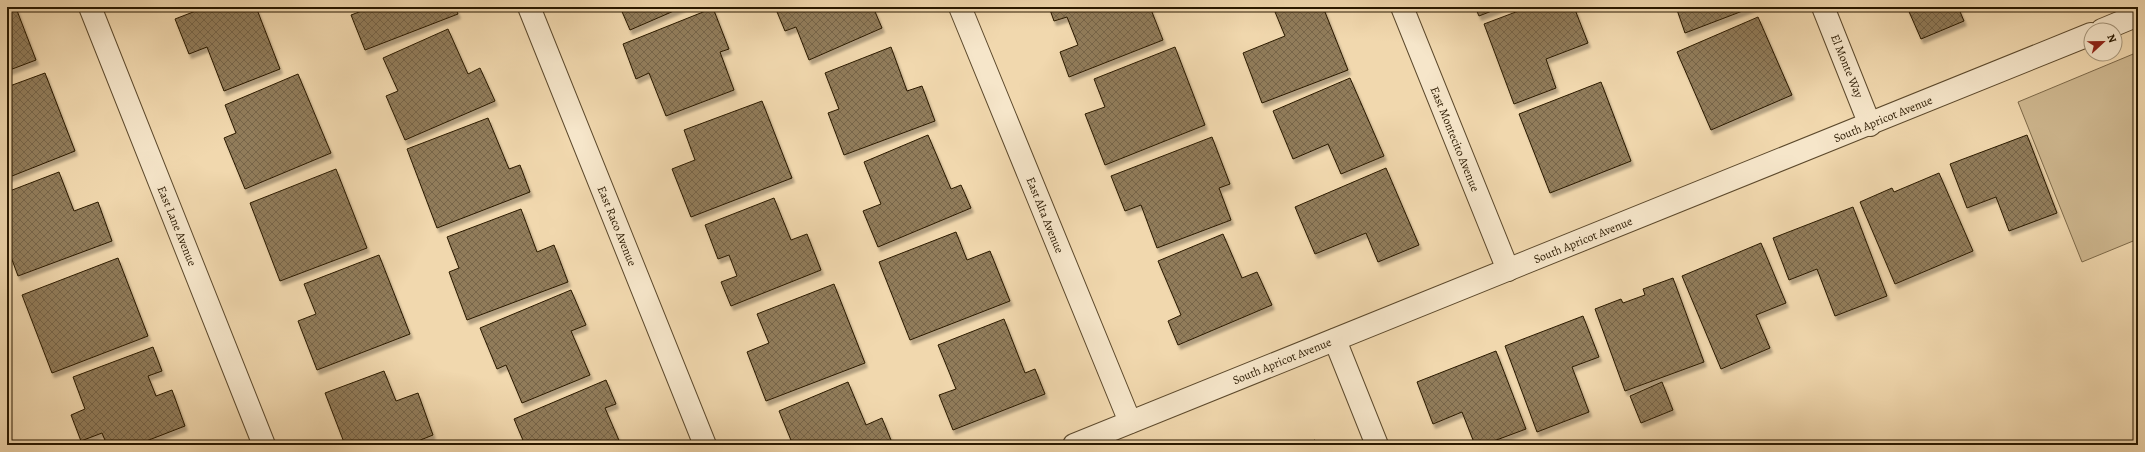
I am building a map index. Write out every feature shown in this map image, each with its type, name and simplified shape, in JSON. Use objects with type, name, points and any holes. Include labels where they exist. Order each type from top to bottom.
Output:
[{"type":"street","name":"East Lane Avenue","points":[[90,7],[264,445]]},
{"type":"street","name":"East Raco Avenue","points":[[529,7],[706,445]]},
{"type":"street","name":"East Alta Avenue","points":[[960,7],[1130,422]]},
{"type":"street","name":"East Montecito Avenue","points":[[1402,7],[1508,270]]},
{"type":"street","name":"El Monte Way","points":[[1823,7],[1870,124]]},
{"type":"street","points":[[2121,22],[2138,15]]},
{"type":"street","name":"South Apricot Avenue","points":[[1074,445],[2083,37]]},
{"type":"street","points":[[1335,340],[1377,445]]},
{"type":"shaded area","points":[[2138,52],[2138,239],[2082,262],[2018,102],[2114,62],[2123,62],[2123,58]]},
{"type":"building","points":[[206,7],[256,7],[280,69],[224,91],[207,47],[189,54],[175,19]]},
{"type":"building","points":[[366,7],[455,7],[458,14],[365,50],[351,15],[367,9]]},
{"type":"building","points":[[620,7],[683,7],[630,30]]},
{"type":"building","points":[[775,7],[873,7],[882,28],[809,60],[796,27],[785,31]]},
{"type":"building","points":[[1049,7],[1129,7],[1131,12],[1150,7],[1163,40],[1069,77],[1060,52],[1078,45],[1067,17],[1054,21]]},
{"type":"building","points":[[1273,7],[1323,7],[1348,70],[1262,103],[1243,53],[1285,36]]},
{"type":"building","points":[[1475,7],[1502,7],[1479,16]]},
{"type":"building","points":[[1529,7],[1574,7],[1588,43],[1546,59],[1556,88],[1514,104],[1484,24]]},
{"type":"building","points":[[1676,7],[1753,7],[1685,33]]},
{"type":"building","points":[[1907,7],[1958,7],[1964,21],[1921,39]]},
{"type":"building","points":[[16,8],[36,60],[7,71],[7,11]]},
{"type":"building","points":[[713,8],[729,49],[720,52],[734,90],[666,116],[649,73],[636,79],[623,44]]},
{"type":"building","points":[[1758,17],[1792,95],[1711,130],[1677,52]]},
{"type":"building","points":[[448,29],[468,74],[480,68],[495,101],[405,140],[386,96],[398,91],[383,58]]},
{"type":"building","points":[[891,47],[907,91],[922,86],[935,121],[844,155],[828,113],[839,109],[825,73]]},
{"type":"building","points":[[1175,47],[1205,125],[1105,165],[1085,114],[1105,107],[1094,79]]},
{"type":"building","points":[[45,73],[75,151],[7,178],[7,87]]},
{"type":"building","points":[[298,74],[331,153],[245,189],[224,138],[236,133],[225,105]]},
{"type":"building","points":[[1350,78],[1384,156],[1341,174],[1328,144],[1293,159],[1273,111]]},
{"type":"building","points":[[1601,82],[1631,161],[1550,193],[1519,114]]},
{"type":"building","points":[[762,101],[792,178],[691,217],[672,169],[695,160],[684,130]]},
{"type":"building","points":[[488,118],[509,169],[520,165],[530,192],[437,228],[407,149]]},
{"type":"building","points":[[928,135],[951,189],[961,185],[971,208],[878,247],[863,211],[881,204],[864,162]]},
{"type":"building","points":[[2027,135],[2057,213],[2009,231],[1996,197],[1967,208],[1950,164]]},
{"type":"building","points":[[1212,137],[1230,184],[1219,188],[1231,220],[1157,248],[1141,205],[1125,211],[1111,176]]},
{"type":"building","points":[[1386,168],[1419,245],[1378,262],[1366,233],[1315,254],[1295,207]]},
{"type":"building","points":[[336,169],[367,248],[280,281],[250,203]]},
{"type":"building","points":[[59,172],[74,211],[98,202],[112,241],[18,276],[7,246],[7,192]]},
{"type":"building","points":[[1939,173],[1973,251],[1895,284],[1860,202],[1892,188],[1894,192]]},
{"type":"building","points":[[774,198],[791,240],[807,234],[821,270],[731,306],[721,282],[737,276],[729,255],[718,259],[705,225]]},
{"type":"building","points":[[1853,207],[1887,296],[1835,316],[1817,269],[1789,280],[1773,238]]},
{"type":"building","points":[[521,209],[537,252],[554,245],[568,282],[467,320],[449,272],[459,268],[447,237]]},
{"type":"building","points":[[956,232],[967,260],[990,251],[1010,301],[910,340],[879,262]]},
{"type":"building","points":[[1223,234],[1242,278],[1257,272],[1272,305],[1178,345],[1168,321],[1181,315],[1158,261]]},
{"type":"building","points":[[1761,243],[1786,303],[1756,315],[1770,348],[1721,369],[1682,276]]},
{"type":"building","points":[[379,255],[410,334],[317,370],[298,321],[316,314],[304,284]]},
{"type":"building","points":[[118,258],[148,336],[52,373],[22,295]]},
{"type":"building","points":[[1673,278],[1704,362],[1625,391],[1595,309],[1621,299],[1623,303],[1645,295],[1643,289]]},
{"type":"building","points":[[834,284],[865,363],[766,401],[747,352],[769,343],[757,314]]},
{"type":"building","points":[[571,290],[586,325],[571,331],[590,375],[522,403],[506,365],[497,369],[480,328]]},
{"type":"building","points":[[1583,316],[1599,357],[1572,367],[1589,412],[1537,432],[1505,346]]},
{"type":"building","points":[[1004,319],[1025,373],[1035,369],[1045,394],[953,430],[939,395],[956,389],[938,345]]},
{"type":"building","points":[[153,347],[162,371],[148,376],[156,396],[172,390],[185,426],[136,445],[107,445],[102,433],[81,441],[71,415],[85,409],[73,377]]},
{"type":"building","points":[[1496,351],[1526,429],[1483,445],[1475,445],[1462,412],[1433,424],[1417,382]]},
{"type":"building","points":[[384,371],[396,401],[418,393],[433,435],[408,445],[345,445],[325,393]]},
{"type":"building","points":[[606,380],[616,404],[605,408],[621,445],[525,445],[514,419]]},
{"type":"building","points":[[848,382],[866,425],[882,418],[893,445],[806,445],[804,441],[793,445],[779,411]]},
{"type":"building","points":[[1662,382],[1673,410],[1641,423],[1630,396]]},
{"type":"building","points":[[1315,440],[1317,445],[1301,445]]},
{"type":"building","points":[[195,441],[197,445],[184,445]]}]
